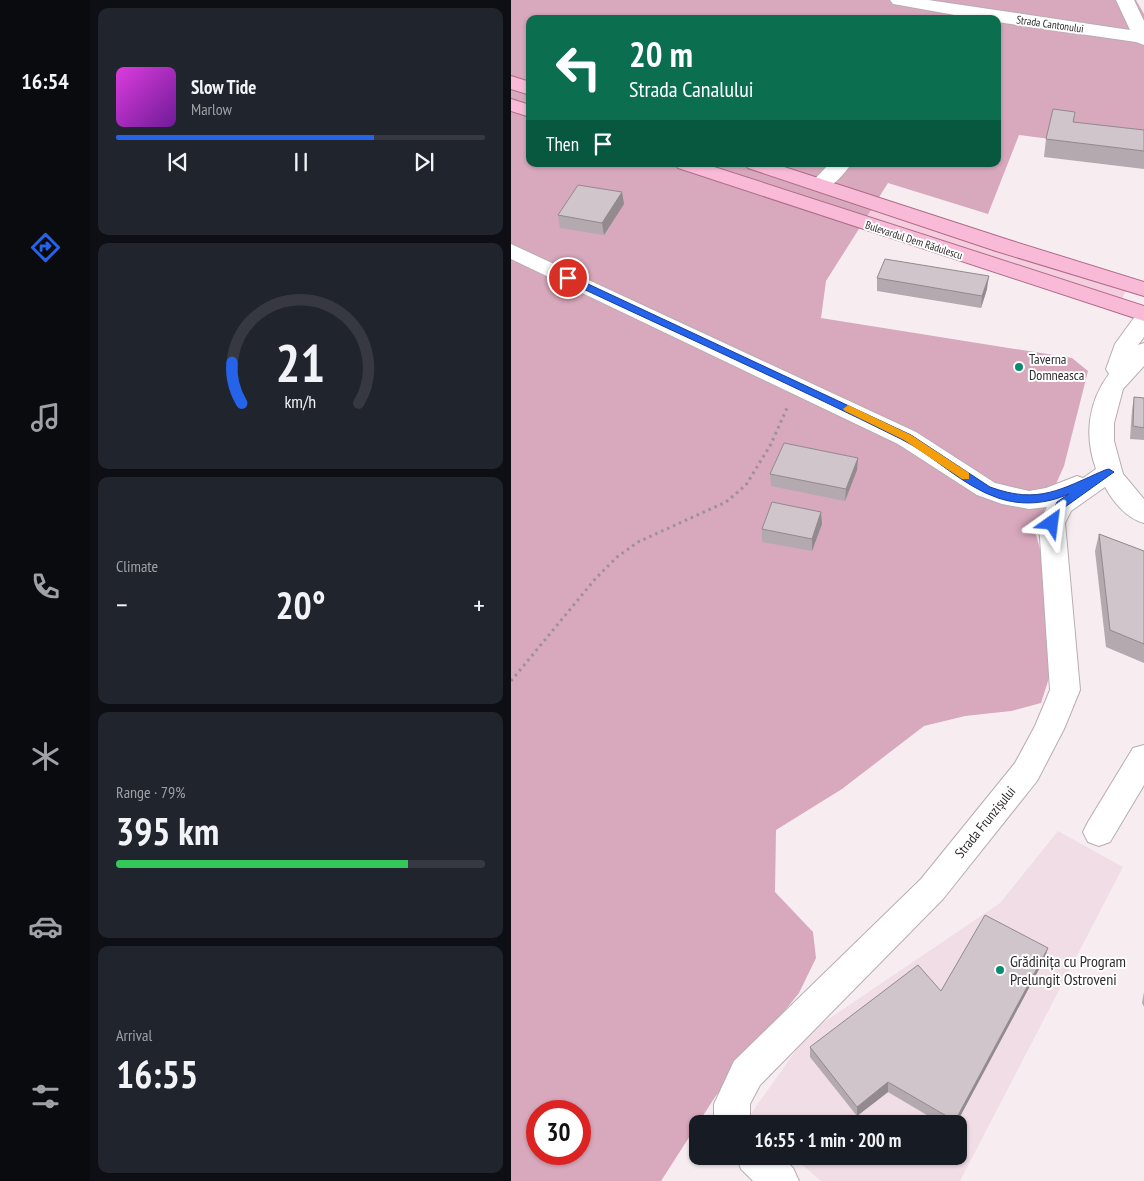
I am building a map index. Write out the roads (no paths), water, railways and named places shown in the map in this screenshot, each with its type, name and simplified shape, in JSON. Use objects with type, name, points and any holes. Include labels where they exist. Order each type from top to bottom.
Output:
[{"type":"main road","points":[[511,82],[526,88]]},
{"type":"main road","points":[[511,104],[526,110]]},
{"type":"main road","name":"Bulevardul Dem Rădulescu","points":[[694,167],[1144,314]]},
{"type":"main road","name":"Bulevardul Dem Rădulescu","points":[[764,167],[1004,246],[1144,288]]},
{"type":"street","name":"Strada Cantonului","points":[[899,0],[951,14]]},
{"type":"street","points":[[1125,0],[1143,38]]},
{"type":"street","name":"Strada Cantonului","points":[[1001,20],[1143,38]]},
{"type":"street","points":[[819,185],[838,167]]},
{"type":"street","points":[[511,251],[907,438],[986,489],[1002,495],[1029,500],[1051,497],[1109,472]]},
{"type":"street","points":[[1144,320],[1127,344],[1104,406],[1100,430],[1101,450],[1109,472],[1124,496],[1144,514]]},
{"type":"street","points":[[1112,387],[1144,351]]},
{"type":"street","name":"Strada Frunzișului","points":[[731,1115],[733,1099],[747,1073],[932,889],[1026,772],[1049,729],[1065,690],[1052,523],[1061,505],[1109,472]]},
{"type":"street","points":[[1099,832],[1144,757]]},
{"type":"street","points":[[763,1165],[779,1181]]},
{"type":"place","name":"Taverna Domneasca","points":[[1019,367]]},
{"type":"place","name":"Grădinița cu Program Prelungit Ostroveni","points":[[1000,970]]}]
